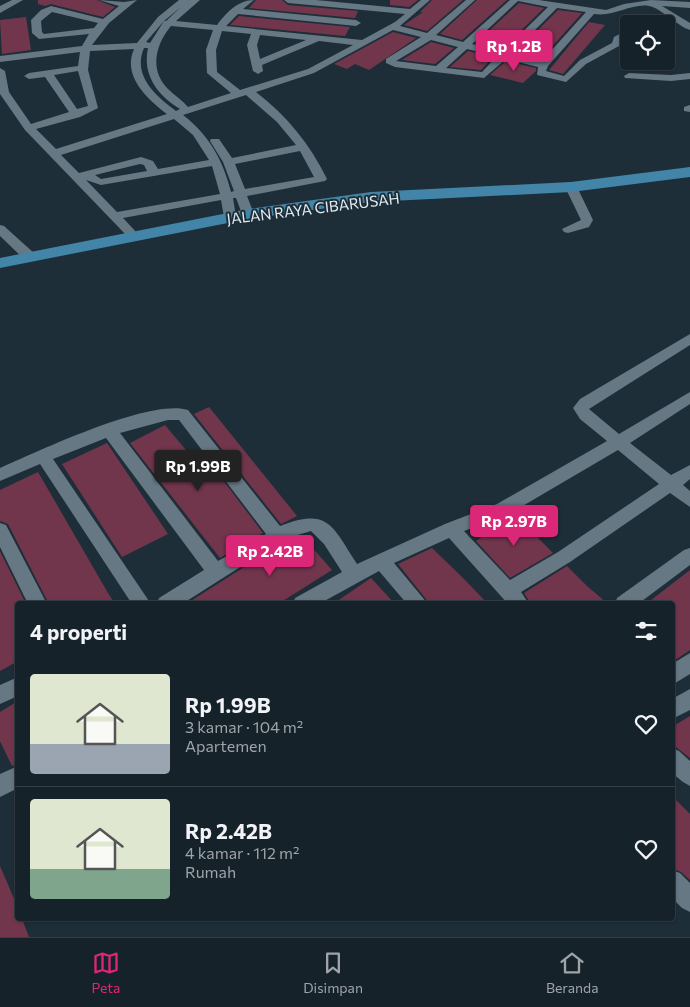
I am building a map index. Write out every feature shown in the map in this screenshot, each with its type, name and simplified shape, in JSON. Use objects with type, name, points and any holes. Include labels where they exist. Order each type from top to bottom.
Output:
[{"type":"main road","name":"JALAN RAYA CIBARUSAH","points":[[0,263],[230,217],[370,197],[571,187],[690,172]]},
{"type":"street","points":[[0,10],[19,0]]},
{"type":"street","points":[[103,0],[129,3]]},
{"type":"street","points":[[184,0],[157,22],[139,45],[134,67],[137,76],[150,95],[198,133],[216,162],[227,196],[230,217]]},
{"type":"street","points":[[196,0],[166,22],[154,45],[150,58],[154,76],[166,92],[206,130],[229,162],[248,214]]},
{"type":"street","points":[[115,216],[321,179],[304,147],[262,102],[245,94],[212,73],[208,53],[220,29],[235,11],[250,0]]},
{"type":"street","points":[[288,0],[414,12]]},
{"type":"street","points":[[52,154],[186,110],[245,94],[311,71],[392,27],[414,12],[426,0]]},
{"type":"street","points":[[471,0],[429,36],[389,61],[398,65],[484,75],[554,6]]},
{"type":"street","points":[[438,70],[515,0]]},
{"type":"street","points":[[522,0],[592,11],[620,23]]},
{"type":"street","points":[[651,2],[690,27]]},
{"type":"street","points":[[623,15],[624,6],[651,2],[690,5]]},
{"type":"street","points":[[29,128],[76,115],[93,108],[82,68],[86,48],[94,31],[129,3]]},
{"type":"street","points":[[347,41],[364,7]]},
{"type":"street","points":[[94,31],[42,37],[37,34],[36,20],[44,12],[51,9],[104,22]]},
{"type":"street","points":[[235,11],[356,23]]},
{"type":"street","points":[[592,11],[543,65],[540,73],[566,80],[583,62],[616,44],[620,30]]},
{"type":"street","points":[[166,22],[365,43]]},
{"type":"street","points":[[392,27],[543,65]]},
{"type":"street","points":[[258,32],[252,45],[258,67],[318,38]]},
{"type":"street","points":[[42,37],[43,54]]},
{"type":"street","points":[[0,60],[86,48],[154,45]]},
{"type":"street","points":[[29,76],[82,68]]},
{"type":"street","points":[[0,72],[1,86],[29,128],[52,154],[81,176],[133,235]]},
{"type":"street","points":[[47,74],[76,115]]},
{"type":"street","points":[[629,76],[671,78],[690,76]]},
{"type":"street","points":[[229,162],[304,147]]},
{"type":"street","points":[[81,176],[101,182],[216,162]]},
{"type":"street","points":[[568,229],[585,224],[587,220],[571,187]]},
{"type":"street","points":[[0,229],[30,257]]},
{"type":"street","points":[[690,339],[583,406],[582,412],[690,500]]},
{"type":"street","points":[[323,599],[354,574],[451,529],[503,509],[619,442],[690,397]]},
{"type":"street","points":[[0,475],[42,456],[110,431],[166,413],[183,414],[277,535]]},
{"type":"street","points":[[110,431],[217,573]]},
{"type":"street","points":[[42,456],[140,601]]},
{"type":"street","points":[[451,529],[514,597],[564,557],[690,471]]},
{"type":"street","points":[[171,601],[277,535],[304,524],[314,524],[324,531],[354,574]]},
{"type":"street","points":[[0,530],[36,601]]},
{"type":"street","points":[[628,601],[690,555]]},
{"type":"street","points":[[382,562],[416,601]]},
{"type":"street","points":[[675,674],[690,662]]},
{"type":"street","points":[[0,695],[15,688]]},
{"type":"street","points":[[675,708],[690,699]]},
{"type":"street","points":[[675,761],[690,775]]},
{"type":"street","points":[[0,786],[15,778]]},
{"type":"street","points":[[675,884],[690,900]]},
{"type":"building","points":[[38,0],[97,0],[115,7],[103,17],[51,4],[45,6],[38,4]]},
{"type":"building","points":[[256,0],[282,0],[288,5],[358,11],[355,18],[249,8]]},
{"type":"building","points":[[390,0],[418,0],[409,7],[390,5]]},
{"type":"building","points":[[432,0],[463,0],[427,31],[404,25],[423,12],[420,12]]},
{"type":"building","points":[[477,0],[507,0],[462,40],[440,34]]},
{"type":"building","points":[[519,3],[544,8],[501,50],[476,43]]},
{"type":"building","points":[[558,10],[582,13],[540,60],[515,53]]},
{"type":"building","points":[[239,16],[350,27],[345,36],[230,25]]},
{"type":"building","points":[[26,17],[31,50],[2,54],[0,20]]},
{"type":"building","points":[[589,22],[605,25],[563,74],[549,70]]},
{"type":"building","points":[[393,32],[416,38],[369,70],[355,64],[347,69],[334,64]]},
{"type":"building","points":[[431,42],[454,48],[435,64],[402,60]]},
{"type":"building","points":[[468,51],[493,57],[481,70],[450,67]]},
{"type":"building","points":[[506,61],[536,68],[536,71],[523,83],[490,75]]},
{"type":"building","points":[[209,407],[297,516],[281,524],[194,414]]},
{"type":"building","points":[[165,425],[201,468],[210,463],[263,533],[220,558],[130,443]]},
{"type":"building","points":[[107,443],[168,534],[122,557],[62,464]]},
{"type":"building","points":[[38,472],[113,601],[47,601],[8,524],[0,521],[0,490]]},
{"type":"building","points":[[515,515],[553,553],[510,578],[476,541]]},
{"type":"building","points":[[302,536],[332,570],[283,601],[191,601],[271,550]]},
{"type":"building","points":[[432,548],[485,601],[428,601],[398,564]]},
{"type":"building","points":[[0,551],[25,601],[15,601],[15,663],[0,671]]},
{"type":"building","points":[[567,566],[604,601],[529,601],[524,593]]},
{"type":"building","points":[[690,570],[690,650],[675,660],[675,601],[650,601]]},
{"type":"building","points":[[371,578],[392,601],[337,601]]},
{"type":"building","points":[[15,703],[15,765],[12,766],[0,741],[0,712]]},
{"type":"building","points":[[690,716],[690,758],[675,746],[675,725]]},
{"type":"building","points":[[675,799],[690,814],[690,880],[675,869]]},
{"type":"building","points":[[0,866],[15,901],[15,921],[23,921],[29,937],[0,937]]}]
